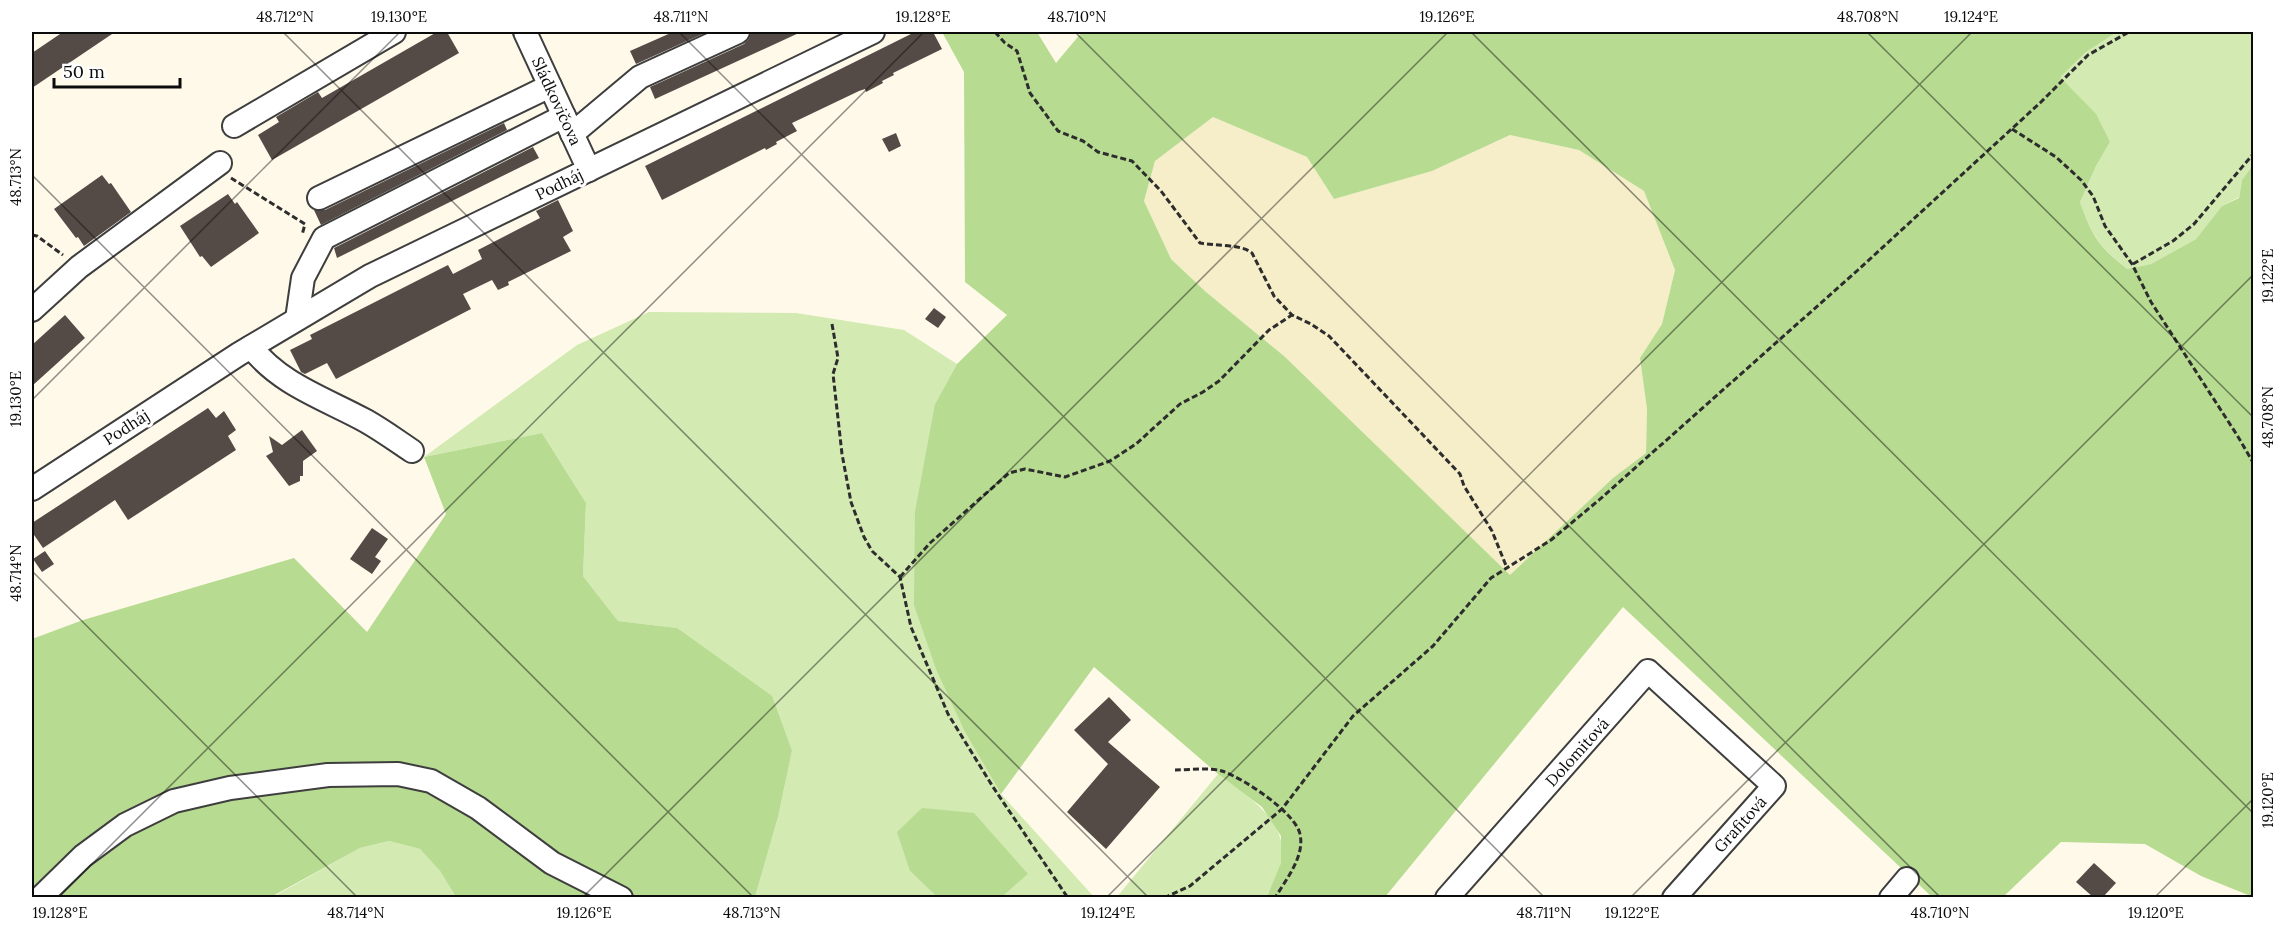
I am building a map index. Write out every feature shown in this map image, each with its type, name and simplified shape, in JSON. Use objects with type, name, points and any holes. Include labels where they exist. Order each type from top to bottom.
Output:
[{"type":"street","points":[[234,126],[394,32]]},
{"type":"street","name":"Sládkovičova","points":[[525,32],[589,170]]},
{"type":"street","points":[[297,319],[303,278],[324,238],[568,125],[640,78],[738,32]]},
{"type":"street","name":"Podháj","points":[[32,489],[251,346],[370,276],[873,32]]},
{"type":"street","points":[[319,198],[550,86]]},
{"type":"street","points":[[32,310],[78,267],[224,170]]},
{"type":"street","points":[[251,346],[264,363],[287,380],[366,422],[412,451]]},
{"type":"street","name":"Dolomitová","points":[[1447,897],[1648,671],[1713,730]]},
{"type":"street","name":"Grafitová","points":[[1674,897],[1774,786],[1713,730]]},
{"type":"street","points":[[40,897],[83,856],[125,825],[174,801],[230,788],[328,775],[398,774],[430,781],[478,808],[552,863],[621,897]]},
{"type":"street","points":[[1886,893],[1907,879]]},
{"type":"path","points":[[995,32],[1017,51],[1030,93],[1058,131],[1083,141],[1098,152],[1132,161],[1161,191],[1200,243],[1246,248],[1252,253],[1274,296],[1292,315],[1329,336],[1460,474],[1464,486],[1492,531],[1507,568]]},
{"type":"path","points":[[1164,897],[1190,886],[1282,809],[1353,716],[1433,646],[1491,578],[1551,540],[1599,501],[1849,278],[2012,129],[2088,55],[2129,32]]},
{"type":"path","points":[[2012,129],[2056,157],[2081,180],[2093,196],[2105,226],[2132,264],[2151,302],[2237,435],[2253,464]]},
{"type":"path","points":[[2132,264],[2174,241],[2194,224],[2253,153]]},
{"type":"path","points":[[224,170],[305,224],[300,246]]},
{"type":"path","points":[[32,235],[37,236],[78,267]]},
{"type":"path","points":[[900,577],[930,543],[1010,473],[1026,469],[1065,477],[1110,461],[1136,444],[1180,404],[1219,381],[1269,330],[1292,315]]},
{"type":"path","points":[[832,324],[838,358],[833,374],[836,388],[835,402],[851,502],[864,537],[872,551],[900,577],[911,627],[948,714],[993,787],[1068,897]]},
{"type":"path","points":[[1175,770],[1220,770],[1238,778],[1282,809],[1296,824],[1300,835],[1299,850],[1294,866],[1275,897]]},
{"type":"shaded area","points":[[1213,117],[1307,157],[1334,199],[1432,171],[1510,135],[1579,150],[1644,191],[1675,270],[1662,324],[1640,358],[1647,409],[1646,453],[1613,478],[1510,576],[1284,356],[1206,292],[1171,259],[1144,201],[1155,161]]},
{"type":"green space","points":[[942,32],[1037,32],[1056,63],[1082,32],[2117,32],[2086,52],[2060,77],[2096,114],[2110,142],[2080,202],[2093,233],[2109,253],[2127,269],[2151,264],[2196,239],[2222,206],[2239,198],[2242,180],[2253,165],[2253,897],[2201,876],[2145,844],[2061,842],[2003,897],[1932,897],[1623,607],[1385,897],[1267,897],[1281,863],[1281,836],[1262,807],[1218,774],[1094,667],[1001,794],[965,732],[936,669],[914,605],[915,512],[935,404],[957,364],[1007,315],[965,282],[964,72]],"holes":[[[1213,117],[1307,157],[1334,199],[1432,171],[1510,135],[1579,150],[1644,191],[1675,270],[1662,324],[1640,358],[1647,409],[1646,453],[1613,478],[1510,575],[1284,356],[1206,292],[1171,259],[1144,201],[1155,161]]]},
{"type":"green space","points":[[2117,32],[2253,32],[2253,165],[2242,180],[2239,197],[2222,206],[2196,239],[2151,264],[2127,269],[2098,240],[2080,202],[2110,142],[2059,77],[2086,52]]},
{"type":"green space","points":[[649,312],[796,313],[904,330],[957,364],[935,404],[965,732],[1001,794],[1094,897],[1002,897],[1028,874],[910,871],[937,897],[755,897],[778,817],[792,751],[677,628],[618,621],[583,576],[586,503],[542,433],[424,457],[577,345]]},
{"type":"green space","points":[[542,433],[586,503],[583,576],[618,621],[677,628],[772,696],[792,751],[778,817],[755,897],[456,897],[440,871],[420,849],[389,841],[360,848],[271,897],[32,898],[32,639],[83,620],[294,558],[367,632],[446,514],[424,457]]},
{"type":"green space","points":[[1218,774],[1264,811],[1279,834],[1282,848],[1281,863],[1267,897],[1116,898]]},
{"type":"green space","points":[[922,808],[974,813],[1028,874],[1002,897],[937,897],[910,871],[897,832]]},
{"type":"green space","points":[[389,841],[420,849],[440,871],[456,897],[271,898],[360,848]]},
{"type":"building","points":[[63,32],[115,32],[32,88],[32,53]]},
{"type":"building","points":[[437,32],[447,32],[459,53],[272,160],[258,135],[279,122],[276,117],[318,92],[322,98]]},
{"type":"building","points":[[673,32],[707,32],[636,64],[630,51]]},
{"type":"building","points":[[751,32],[801,32],[655,99],[650,87],[744,44]]},
{"type":"building","points":[[915,32],[933,32],[942,49],[893,73],[894,75],[882,81],[883,83],[866,92],[865,89],[859,91],[792,123],[797,131],[776,142],[777,144],[662,200],[645,166]]},
{"type":"building","points":[[504,123],[507,130],[321,225],[314,210],[325,210]]},
{"type":"building","points":[[896,133],[901,146],[889,152],[882,139]]},
{"type":"building","points":[[533,147],[539,158],[337,258],[334,248]]},
{"type":"building","points":[[102,175],[109,184],[111,183],[131,212],[84,246],[54,209]]},
{"type":"building","points":[[228,194],[235,204],[237,202],[259,233],[211,267],[202,256],[200,257],[180,226]]},
{"type":"building","points":[[558,200],[573,231],[563,237],[571,251],[508,282],[509,285],[498,290],[492,280],[463,294],[471,309],[336,379],[327,363],[305,374],[301,372],[290,350],[312,339],[310,335],[448,265],[453,274],[482,259],[478,250],[540,218],[536,211]]},
{"type":"building","points":[[934,308],[946,317],[938,328],[925,319]]},
{"type":"building","points":[[65,315],[85,338],[32,386],[32,345]]},
{"type":"building","points":[[208,408],[216,418],[224,411],[236,430],[228,436],[236,450],[128,520],[115,500],[43,548],[32,532],[32,523]]},
{"type":"building","points":[[302,430],[317,451],[303,461],[303,476],[300,476],[300,481],[289,486],[266,456],[273,452],[269,436],[282,445]]},
{"type":"building","points":[[372,528],[388,539],[375,557],[381,561],[372,574],[350,559]]},
{"type":"building","points":[[45,551],[54,564],[42,572],[33,559]]},
{"type":"building","points":[[1109,697],[1131,720],[1108,742],[1160,787],[1106,849],[1067,812],[1108,764],[1074,730]]},
{"type":"building","points":[[2094,863],[2116,883],[2103,897],[2093,897],[2076,882]]}]
